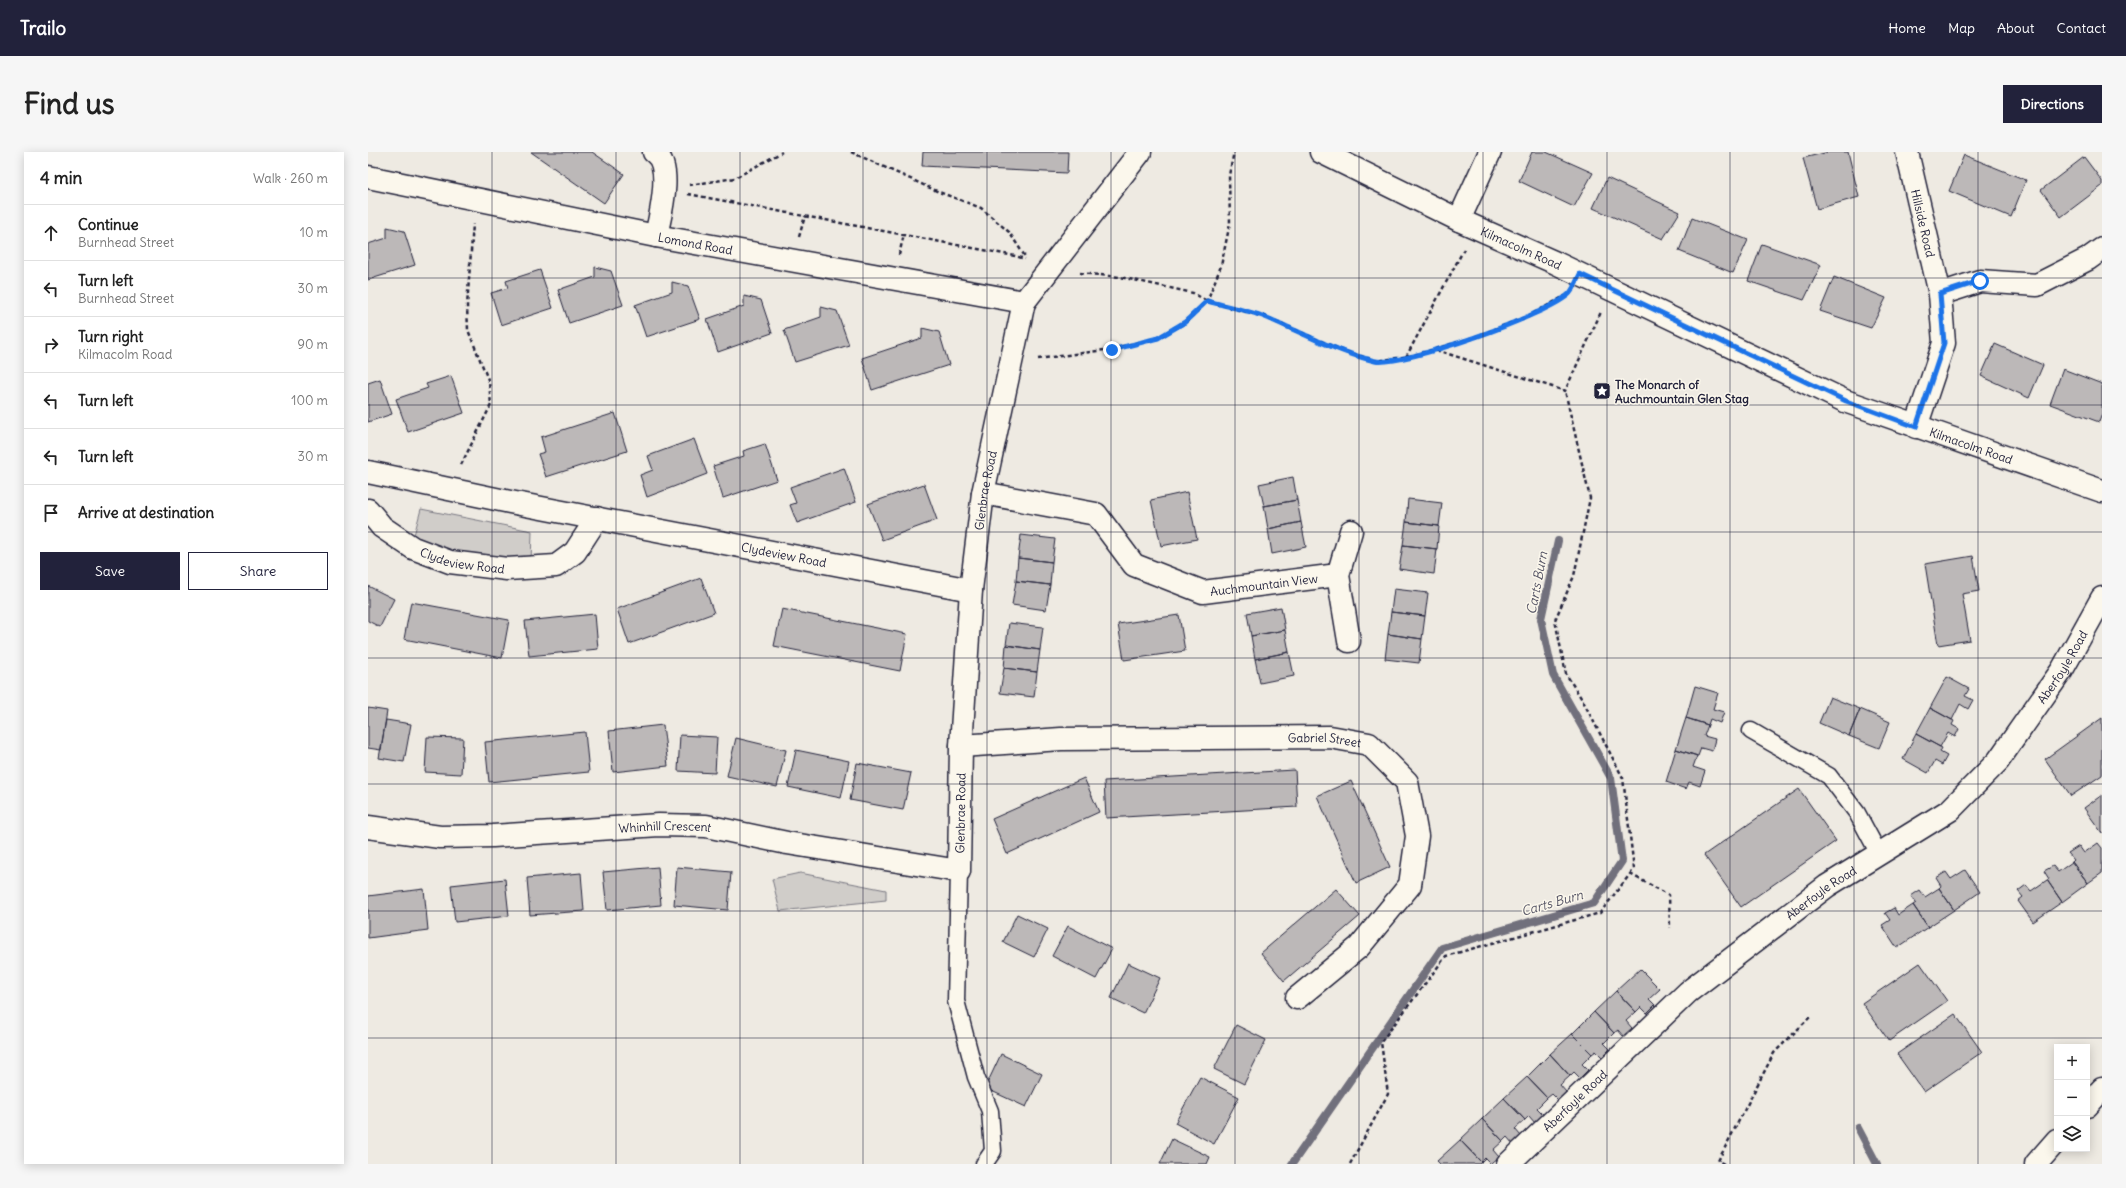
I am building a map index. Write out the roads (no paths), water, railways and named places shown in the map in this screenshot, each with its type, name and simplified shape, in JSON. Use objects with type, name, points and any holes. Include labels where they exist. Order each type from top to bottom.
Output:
[{"type":"street","points":[[654,152],[659,155],[666,183],[656,236]]},
{"type":"street","name":"Glenbrae Road","points":[[959,871],[961,746],[971,590],[983,493],[1024,302],[1140,152]]},
{"type":"street","name":"Kilmacolm Road","points":[[1321,152],[1467,223],[1580,274],[1846,401],[1916,427],[2102,491]]},
{"type":"street","points":[[1467,223],[1490,152]]},
{"type":"street","name":"Hillside Road","points":[[1907,152],[1940,294],[1944,343],[1916,427]]},
{"type":"street","name":"Lomond Road","points":[[368,177],[656,236],[1024,302]]},
{"type":"street","points":[[1940,294],[1980,281],[2037,286],[2088,259],[2102,249]]},
{"type":"street","name":"Clydeview Road","points":[[368,472],[971,590]]},
{"type":"street","name":"Auchmountain View","points":[[983,493],[1096,514],[1134,565],[1203,592],[1338,575]]},
{"type":"street","name":"Clydeview Road","points":[[368,510],[382,527],[413,548],[450,562],[507,569],[556,566],[576,552],[597,518]]},
{"type":"street","points":[[1350,641],[1338,575],[1351,531]]},
{"type":"street","name":"Aberfoyle Road","points":[[1508,1164],[1688,992],[1827,886],[1950,810],[1998,761],[2062,670],[2102,598]]},
{"type":"street","name":"Gabriel Street","points":[[961,746],[1061,739],[1330,738],[1369,744],[1407,782],[1417,836],[1410,885],[1358,947],[1297,998]]},
{"type":"street","name":"Whinhill Crescent","points":[[368,827],[440,837],[493,836],[659,825],[706,826],[787,843],[959,871]]},
{"type":"street","points":[[2090,1103],[2102,1089]]},
{"type":"street","points":[[2036,1164],[2054,1143]]},
{"type":"lane","points":[[1751,731],[1829,776],[1857,813],[1879,854]]},
{"type":"lane","points":[[959,871],[956,1001],[976,1077],[990,1111],[993,1151],[984,1164]]},
{"type":"waterway","name":"Carts Burn","points":[[1292,1164],[1442,948],[1594,903],[1622,861],[1611,778],[1553,675],[1541,619],[1558,541]]},
{"type":"waterway","points":[[1858,1128],[1877,1164]]},
{"type":"place","name":"The Monarch of Auchmountain Glen Stag","points":[[1602,391]]}]
